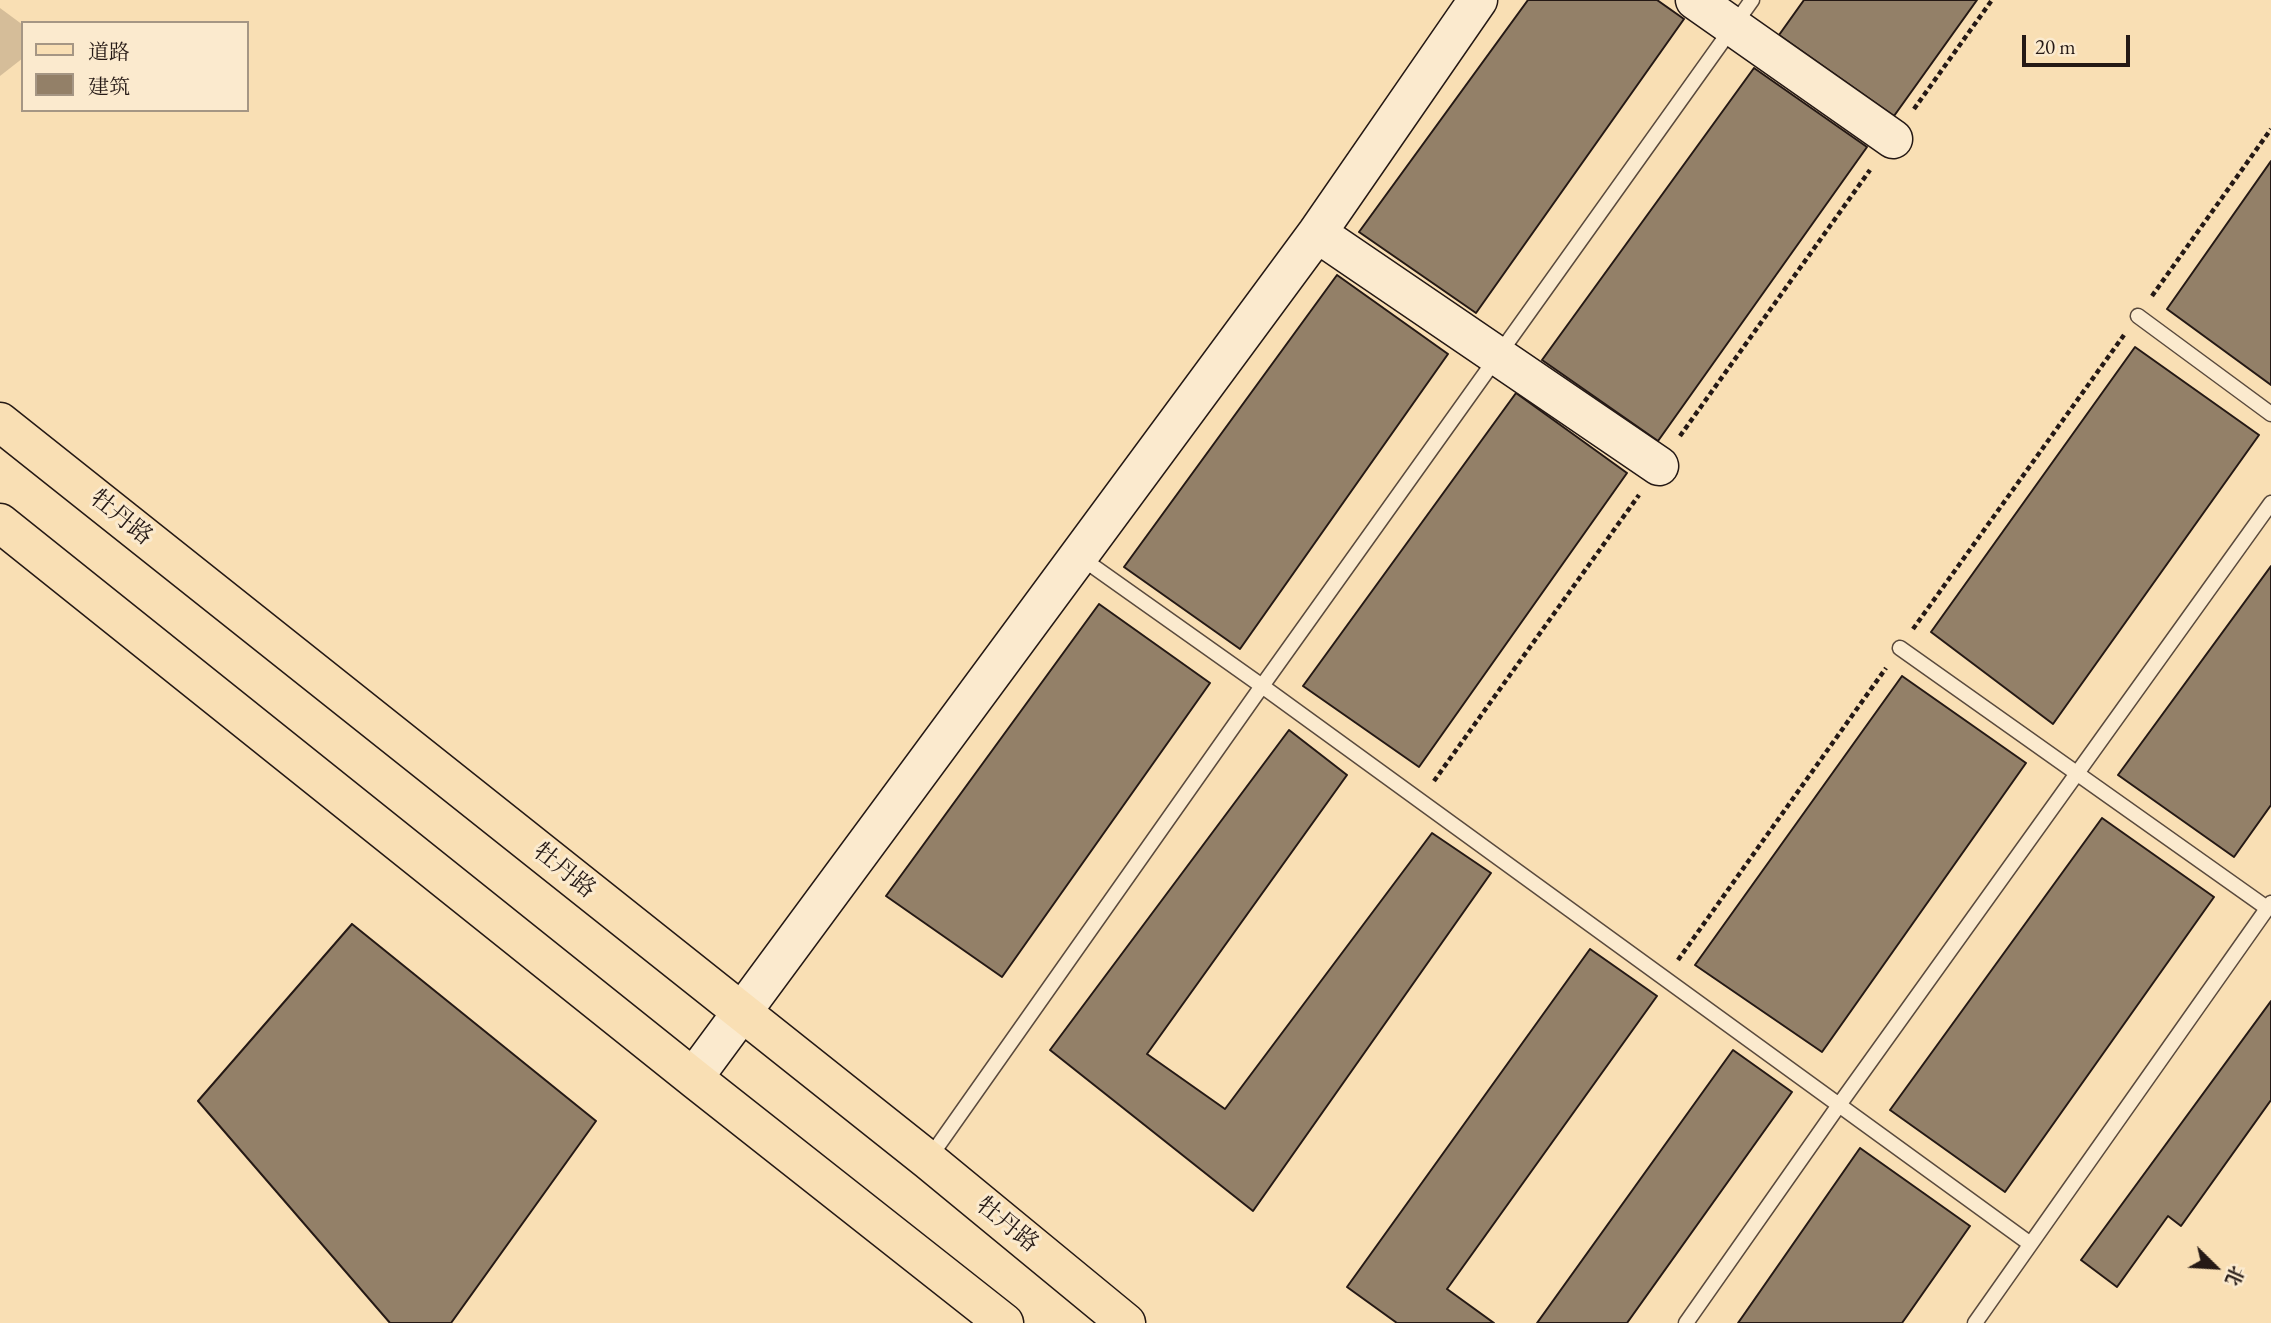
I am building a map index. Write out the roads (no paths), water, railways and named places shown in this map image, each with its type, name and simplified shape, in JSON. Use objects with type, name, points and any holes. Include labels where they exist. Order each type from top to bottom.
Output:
[{"type":"main road","points":[[694,1077],[1317,233],[1478,0]]},
{"type":"main road","points":[[1695,0],[1742,13],[1893,139]]},
{"type":"main road","points":[[1317,233],[1659,466]]},
{"type":"main road","name":"牡丹路","points":[[0,422],[928,1160],[1126,1323]]},
{"type":"main road","points":[[0,523],[1004,1323]]},
{"type":"lane","points":[[928,1160],[1742,13]]},
{"type":"lane","points":[[2138,316],[2271,414]]},
{"type":"lane","points":[[1686,1323],[2271,503]]},
{"type":"lane","points":[[1079,556],[2029,1243]]},
{"type":"lane","points":[[1900,648],[2269,906],[1975,1323]]}]
